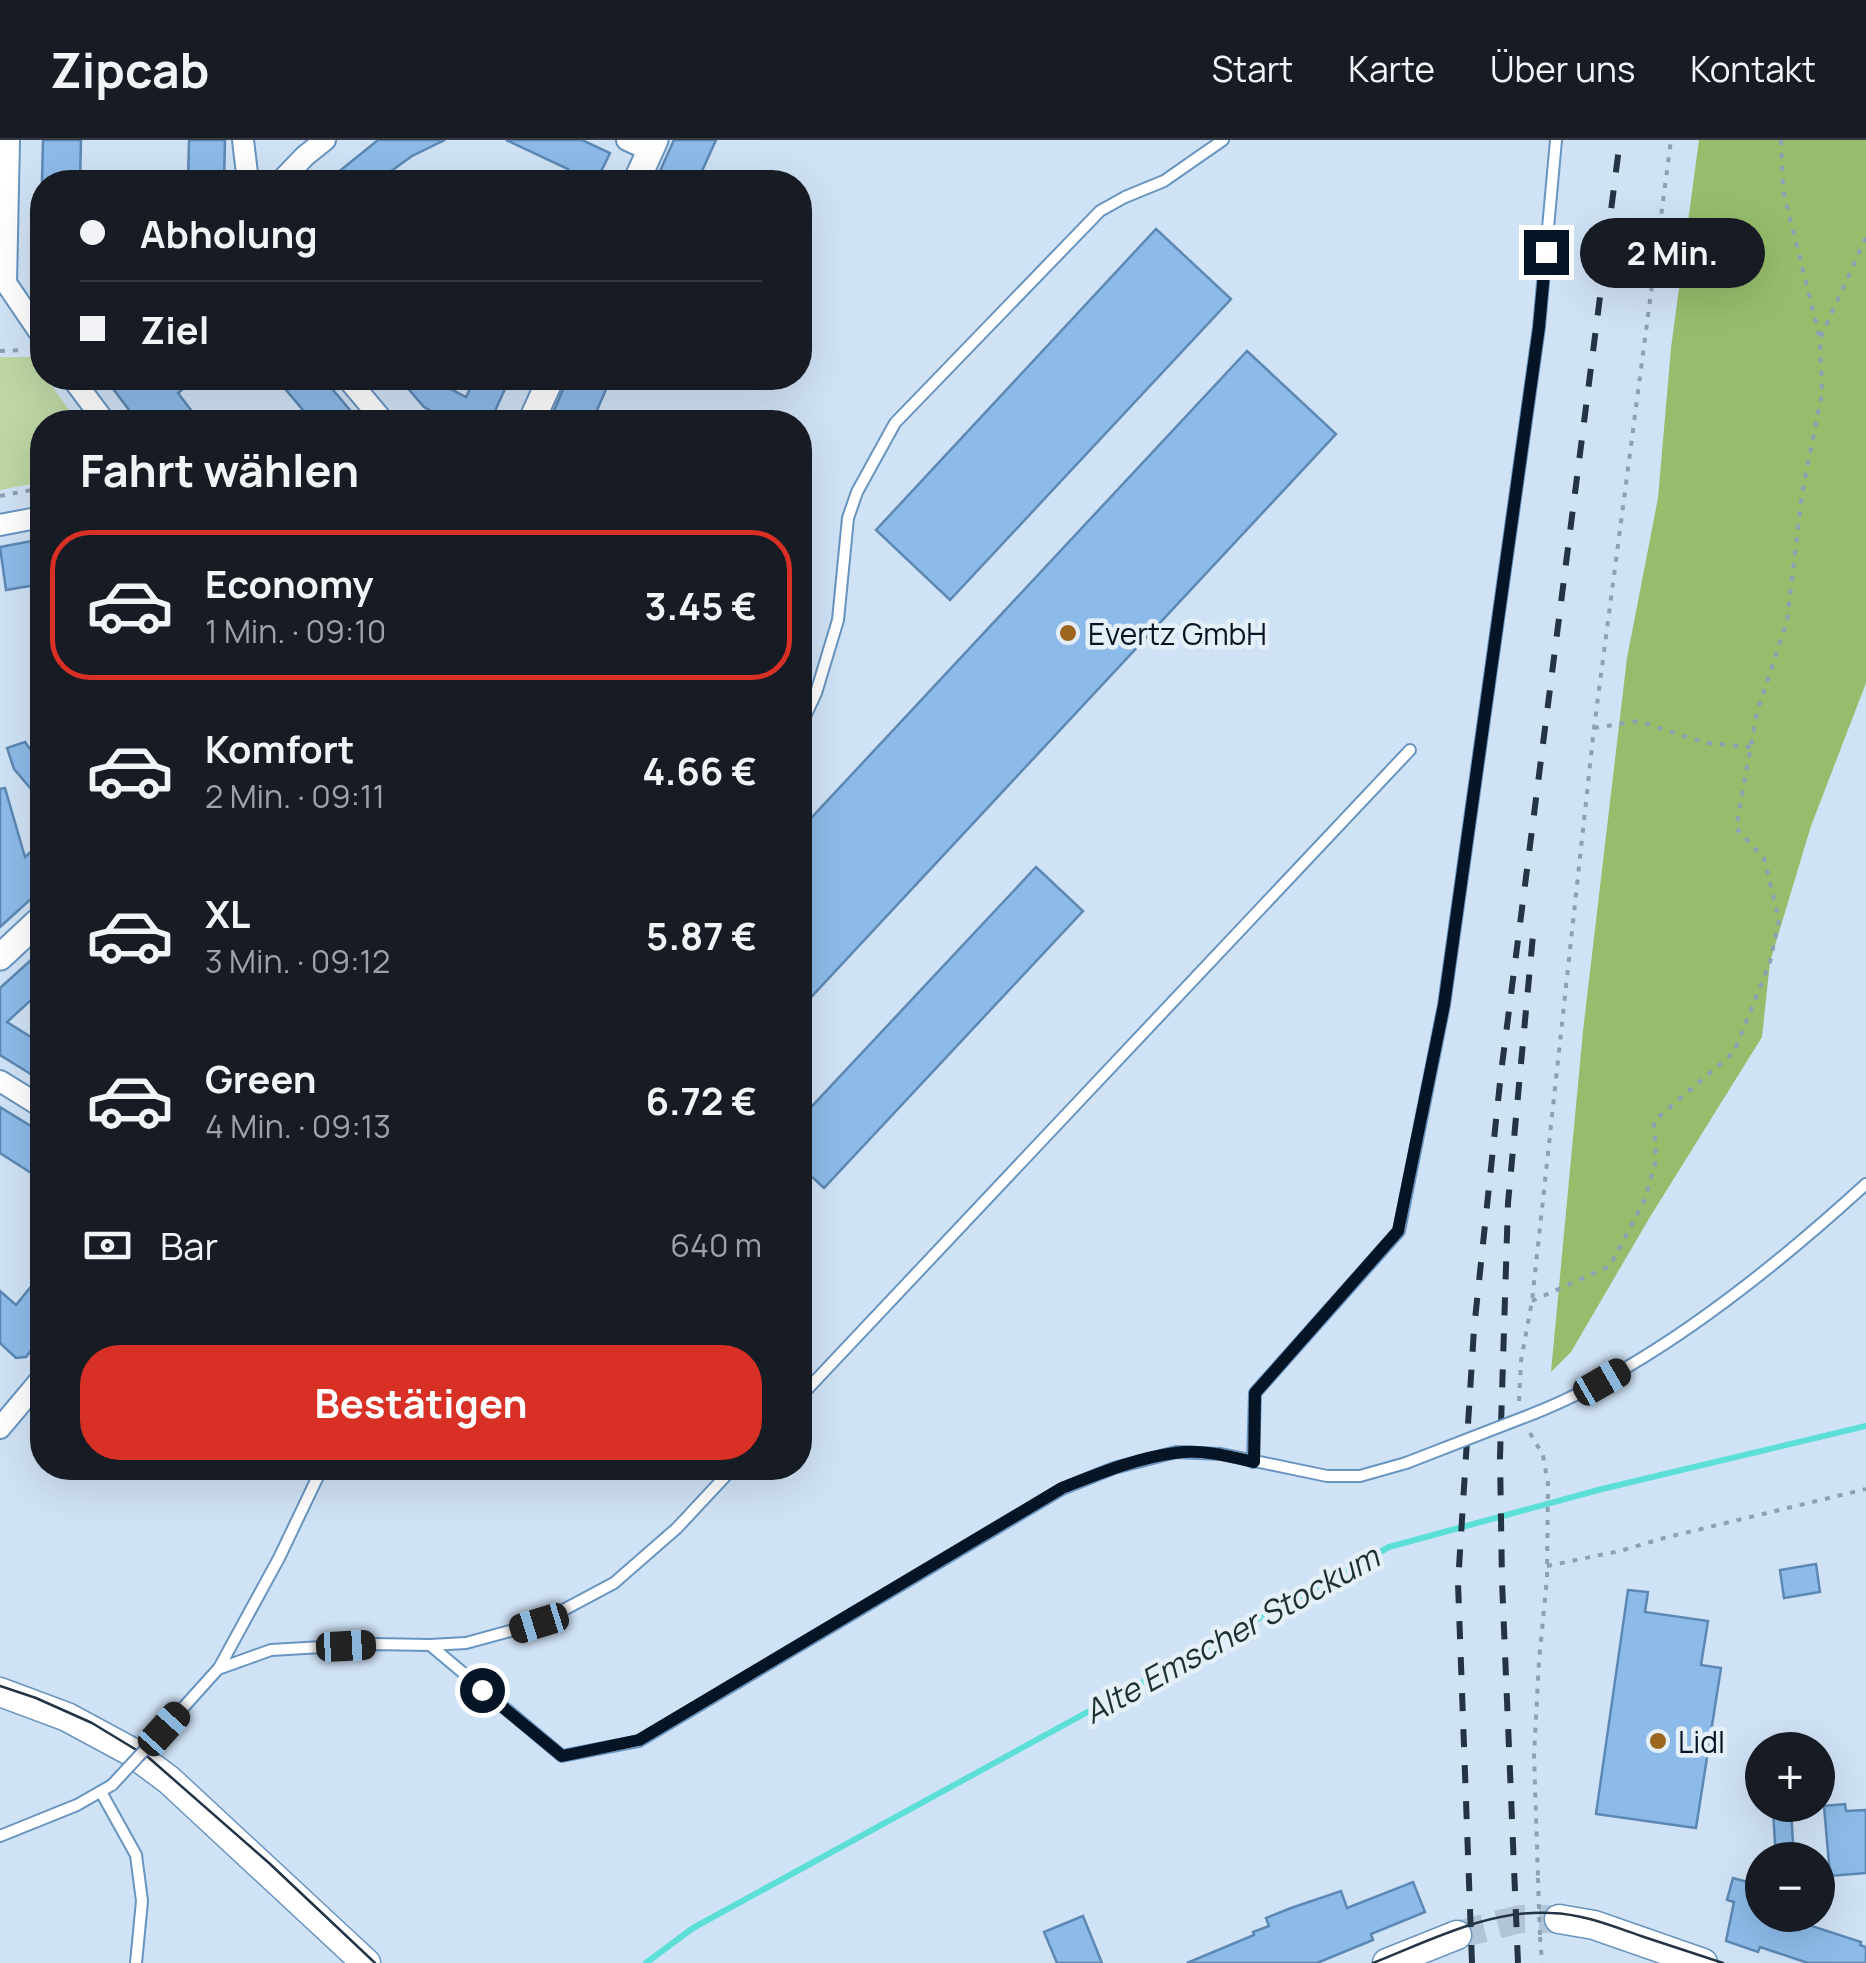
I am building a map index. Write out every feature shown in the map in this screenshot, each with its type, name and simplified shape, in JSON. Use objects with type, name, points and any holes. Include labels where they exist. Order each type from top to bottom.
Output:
[{"type":"main road","points":[[0,1692],[80,1722],[169,1780],[366,1963]]},
{"type":"main road","points":[[1550,1928],[1594,1925],[1702,1963]]},
{"type":"main road","points":[[1387,1963],[1458,1935]]},
{"type":"street","points":[[8,140],[3,244],[6,283],[30,329]]},
{"type":"street","points":[[243,140],[247,170]]},
{"type":"street","points":[[292,170],[325,140]]},
{"type":"street","points":[[639,170],[644,144]]},
{"type":"street","points":[[357,390],[374,410]]},
{"type":"street","points":[[0,524],[30,519]]},
{"type":"street","points":[[0,957],[30,929]]},
{"type":"street","points":[[0,1081],[30,1100]]},
{"type":"street","points":[[0,1428],[30,1392]]},
{"type":"lane","points":[[812,702],[838,620],[848,518],[856,492],[895,423],[1100,211],[1164,181],[1224,140]]},
{"type":"lane","points":[[1254,1462],[1255,1393],[1398,1231],[1444,1005],[1539,327],[1556,140]]},
{"type":"lane","points":[[812,1384],[1410,750]]},
{"type":"lane","points":[[430,1645],[562,1756],[639,1740],[1062,1488],[1114,1468],[1176,1452],[1222,1454],[1327,1476],[1360,1476],[1406,1463],[1576,1396],[1718,1306],[1866,1184]]},
{"type":"lane","points":[[0,1836],[112,1785],[218,1669],[316,1480]]},
{"type":"lane","points":[[218,1669],[271,1650],[466,1643],[539,1623],[614,1582],[677,1528],[722,1480]]},
{"type":"lane","points":[[101,1792],[136,1855],[142,1901],[136,1963]]},
{"type":"path","points":[[1542,1963],[1550,1928],[1538,1878],[1534,1755],[1547,1566],[1548,1484],[1543,1455],[1522,1418],[1519,1403],[1594,728],[1671,140]]},
{"type":"path","points":[[1532,1301],[1610,1266],[1645,1199],[1656,1160],[1654,1121],[1734,1052],[1770,962],[1779,920],[1764,858],[1736,828],[1757,712],[1787,621],[1802,494],[1822,393],[1820,340],[1784,190],[1780,140]]},
{"type":"path","points":[[1820,340],[1866,236]]},
{"type":"path","points":[[1,350],[30,344]]},
{"type":"path","points":[[0,496],[30,490]]},
{"type":"path","points":[[1594,728],[1638,722],[1706,744],[1750,747]]},
{"type":"path","points":[[1547,1566],[1866,1489]]},
{"type":"green space","points":[[1699,140],[1866,140],[1866,683],[1811,826],[1770,962],[1762,1037],[1571,1352],[1551,1372],[1583,1031],[1627,658],[1658,498],[1671,348]]},
{"type":"green space","points":[[0,357],[30,357],[30,390],[55,390],[69,410],[30,410],[30,484],[0,490]]},
{"type":"building","points":[[43,140],[81,140],[80,170],[42,170]]},
{"type":"building","points":[[189,140],[225,140],[224,170],[188,170]]},
{"type":"building","points":[[378,140],[445,140],[393,170],[341,170]]},
{"type":"building","points":[[506,140],[582,140],[610,153],[602,170],[568,169]]},
{"type":"building","points":[[674,140],[716,140],[702,170],[660,170]]},
{"type":"building","points":[[1156,229],[1231,299],[950,600],[876,530]]},
{"type":"building","name":"Evertz GmbH","points":[[1247,351],[1336,434],[812,996],[812,817]]},
{"type":"building","points":[[114,390],[182,390],[178,393],[191,410],[129,410]]},
{"type":"building","points":[[286,390],[333,390],[350,410],[303,410]]},
{"type":"building","points":[[409,390],[453,390],[466,397],[469,390],[505,390],[495,410],[424,407]]},
{"type":"building","points":[[563,390],[606,390],[597,410],[554,410]]},
{"type":"building","points":[[30,541],[30,586],[6,590],[0,547]]},
{"type":"building","points":[[25,742],[30,749],[30,788],[14,769],[7,748]]},
{"type":"building","points":[[5,788],[25,857],[30,853],[30,900],[0,927],[0,789]]},
{"type":"building","points":[[1036,867],[1083,911],[824,1188],[812,1177],[812,1106]]},
{"type":"building","points":[[30,961],[30,1001],[7,1022],[30,1036],[30,1074],[0,1055],[0,988]]},
{"type":"building","points":[[0,1107],[30,1126],[30,1172],[0,1153]]},
{"type":"building","points":[[30,1288],[30,1352],[26,1357],[16,1358],[0,1343],[0,1291],[16,1305]]},
{"type":"building","points":[[1816,1564],[1820,1592],[1784,1598],[1780,1570]]},
{"type":"building","name":"Lidl","points":[[1628,1590],[1648,1592],[1645,1612],[1708,1621],[1701,1665],[1721,1668],[1696,1828],[1596,1814]]},
{"type":"building","points":[[1845,1804],[1846,1811],[1866,1810],[1866,1873],[1835,1876],[1835,1842],[1827,1842],[1825,1822],[1835,1822],[1835,1805]]},
{"type":"building","points":[[1774,1822],[1792,1822],[1793,1842],[1775,1842]]},
{"type":"building","points":[[1733,1878],[1745,1881],[1745,1932],[1830,1932],[1861,1942],[1866,1947],[1866,1963],[1808,1963],[1760,1947],[1758,1952],[1726,1941],[1734,1902],[1727,1900]]},
{"type":"building","points":[[1413,1882],[1425,1912],[1371,1934],[1373,1940],[1317,1963],[1187,1963],[1254,1935],[1253,1932],[1269,1926],[1266,1918],[1291,1908],[1341,1891],[1347,1908]]},
{"type":"building","points":[[1083,1916],[1102,1963],[1057,1963],[1044,1932]]},
{"type":"waterway","name":"Alte Emscher Stockum","points":[[646,1963],[693,1928],[1389,1547],[1602,1489],[1866,1426]]},
{"type":"tunnel","points":[[1457,1935],[1520,1919],[1559,1919]]},
{"type":"tram line","points":[[0,1686],[92,1723],[148,1757],[375,1963]]},
{"type":"tram line","points":[[1373,1963],[1483,1921],[1528,1913],[1597,1921],[1723,1963]]},
{"type":"railway","points":[[1472,1963],[1458,1583],[1474,1329],[1501,1073],[1620,140]]},
{"type":"railway","points":[[1518,1963],[1500,1457],[1508,1203],[1533,935]]},
{"type":"place","name":"Evertz GmbH","points":[[1068,633]]},
{"type":"place","name":"Lidl","points":[[1658,1741]]},
{"type":"route","points":[[482,1690],[562,1756],[639,1740],[1062,1488],[1114,1468],[1176,1452],[1222,1454],[1254,1462],[1255,1393],[1398,1231],[1444,1005],[1539,327],[1546,252]]}]
